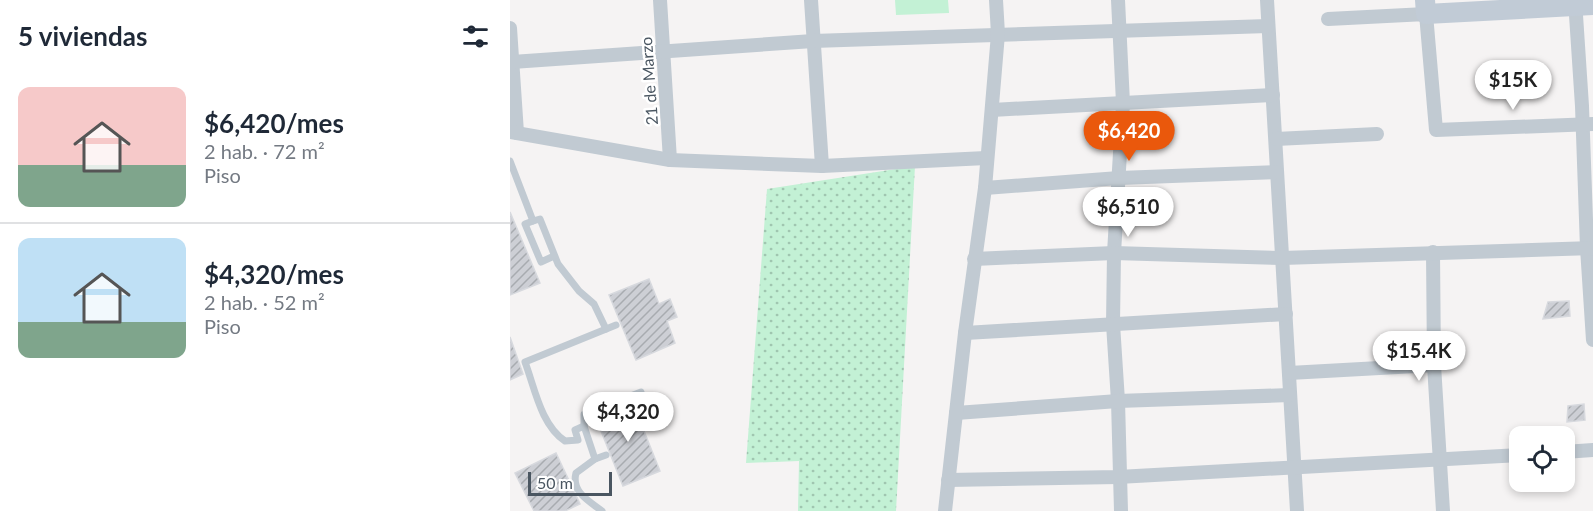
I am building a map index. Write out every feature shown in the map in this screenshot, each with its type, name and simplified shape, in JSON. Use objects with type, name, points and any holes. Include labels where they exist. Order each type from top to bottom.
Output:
[{"type":"street","name":"21 de Marzo","points":[[660,0],[670,160]]},
{"type":"street","points":[[811,0],[822,166]]},
{"type":"street","points":[[945,511],[964,333],[985,188],[998,34],[996,0]]},
{"type":"street","points":[[1118,0],[1123,103],[1114,253],[1113,324],[1118,401],[1120,511]]},
{"type":"street","points":[[1268,0],[1297,511]]},
{"type":"street","points":[[1329,19],[1426,7],[1581,4],[1588,124],[1593,340]]},
{"type":"street","points":[[1426,7],[1436,130],[1588,124]]},
{"type":"street","points":[[512,62],[813,41],[1268,26]]},
{"type":"street","points":[[510,28],[514,133],[670,160],[822,166],[986,158]]},
{"type":"street","points":[[992,110],[1273,95]]},
{"type":"street","points":[[1276,139],[1377,134]]},
{"type":"street","points":[[985,188],[1119,178],[1276,172]]},
{"type":"street","points":[[974,259],[1114,253],[1282,258],[1590,248]]},
{"type":"street","points":[[1433,252],[1434,366],[1443,511]]},
{"type":"street","points":[[964,333],[1286,315]]},
{"type":"street","points":[[1289,373],[1434,366]]},
{"type":"street","points":[[956,412],[1118,401],[1290,394]]},
{"type":"street","points":[[1575,451],[1593,450]]},
{"type":"street","points":[[948,480],[1118,477],[1509,456]]},
{"type":"lane","points":[[510,161],[533,221]]},
{"type":"lane","points":[[554,256],[541,262],[525,224],[540,219],[558,264],[579,291],[594,304],[606,329]]},
{"type":"lane","points":[[588,436],[565,441],[555,434],[549,425],[525,362],[616,326]]},
{"type":"lane","points":[[595,459],[584,426],[584,414],[641,392]]},
{"type":"lane","points":[[578,440],[575,430],[584,426]]},
{"type":"lane","points":[[602,511],[581,496],[574,479],[576,473],[595,459],[606,455]]},
{"type":"green space","points":[[895,0],[948,0],[949,13],[896,15]]},
{"type":"green space","points":[[915,166],[896,511],[798,511],[799,461],[746,463],[767,189]]},
{"type":"building","points":[[510,212],[540,283],[510,295]]},
{"type":"building","points":[[649,279],[659,304],[670,299],[677,317],[667,321],[675,343],[636,360],[609,295]]},
{"type":"building","points":[[1569,301],[1570,316],[1543,319],[1548,302]]},
{"type":"building","points":[[510,337],[523,374],[510,380]]},
{"type":"building","points":[[632,401],[660,471],[623,486],[595,416]]},
{"type":"building","points":[[1584,404],[1585,420],[1567,422],[1568,406]]},
{"type":"building","points":[[556,453],[580,504],[565,511],[534,511],[515,473]]}]
